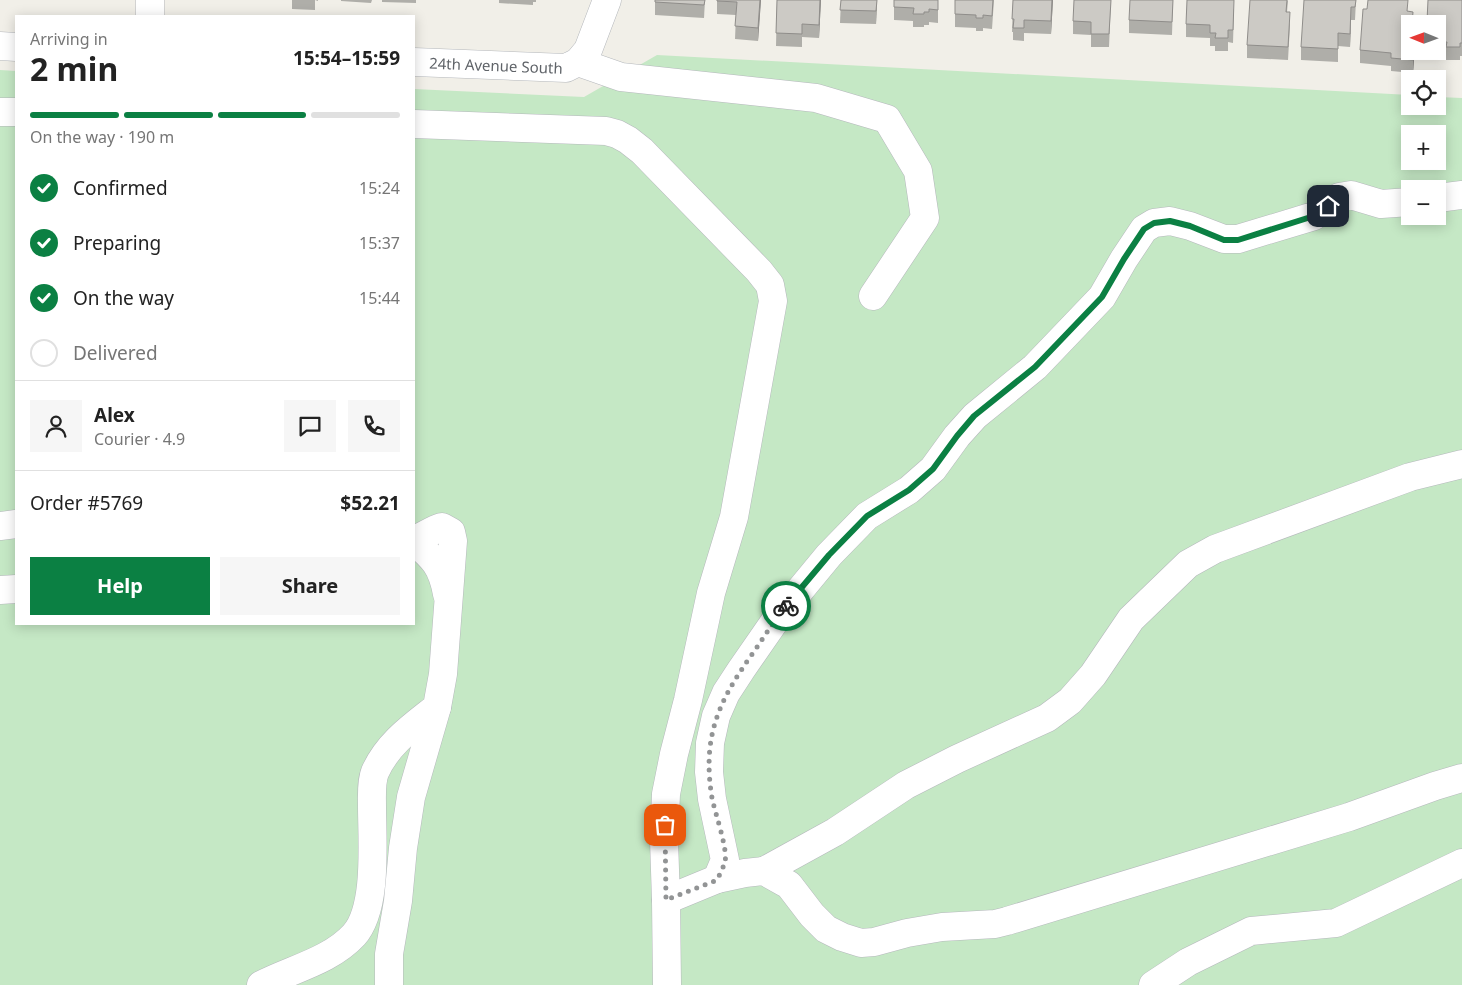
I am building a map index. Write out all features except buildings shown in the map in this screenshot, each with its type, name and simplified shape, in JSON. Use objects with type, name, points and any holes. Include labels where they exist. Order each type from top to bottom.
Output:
[{"type":"street","points":[[150,0],[150,15]]},
{"type":"street","points":[[607,0],[588,50],[578,62],[621,77],[816,98],[886,119],[918,171],[925,218],[873,296]]},
{"type":"street","points":[[0,46],[15,47]]},
{"type":"street","name":"24th Avenue South","points":[[415,62],[566,68],[578,62]]},
{"type":"street","points":[[0,112],[15,112]]},
{"type":"street","points":[[415,124],[555,128],[606,131],[617,134],[642,151],[759,271],[770,285],[773,301],[734,517],[711,593],[666,794],[664,840],[667,985]]},
{"type":"street","points":[[1446,197],[1462,195]]},
{"type":"street","points":[[717,880],[725,860],[712,799],[709,772],[710,743],[716,716],[726,693],[741,670],[777,618],[829,555],[867,516],[909,490],[933,469],[974,416],[1035,367],[1102,297],[1144,229],[1154,223],[1170,221],[1190,226],[1224,240],[1238,240],[1314,216],[1339,197],[1351,196],[1381,204],[1401,203]]},
{"type":"street","points":[[666,900],[717,880],[744,873],[764,871],[835,832],[906,785],[957,759],[1047,718],[1070,701],[1093,675],[1131,619],[1188,564],[1215,549],[1410,477],[1462,464]]},
{"type":"street","points":[[0,526],[15,524]]},
{"type":"street","points":[[389,985],[389,954],[398,901],[403,848],[411,797],[437,707],[444,674],[448,600],[444,575],[422,543]]},
{"type":"street","points":[[0,590],[15,589]]},
{"type":"street","points":[[262,985],[334,952],[355,934],[367,912],[372,886],[372,790],[374,774],[385,753],[400,735],[437,707]]},
{"type":"street","points":[[764,871],[788,885],[812,916],[826,929],[842,938],[860,943],[874,942],[907,933],[942,927],[1006,922],[1330,822],[1462,778]]},
{"type":"street","points":[[1153,985],[1188,962],[1251,931],[1336,923],[1462,863]]},
{"type":"green space","points":[[657,55],[1401,95],[1401,115],[1446,115],[1446,97],[1462,98],[1462,985],[0,985],[0,70],[15,71],[15,625],[415,625],[415,89],[584,97]]},
{"type":"way so far","points":[[665,825],[666,900],[717,880],[725,860],[724,848],[712,799],[709,772],[710,743],[716,716],[726,693],[786,606]]},
{"type":"route","points":[[786,606],[829,555],[867,516],[909,490],[933,469],[974,416],[1035,367],[1102,297],[1144,229],[1154,223],[1170,221],[1190,226],[1224,240],[1238,240],[1314,216],[1328,206]]}]
